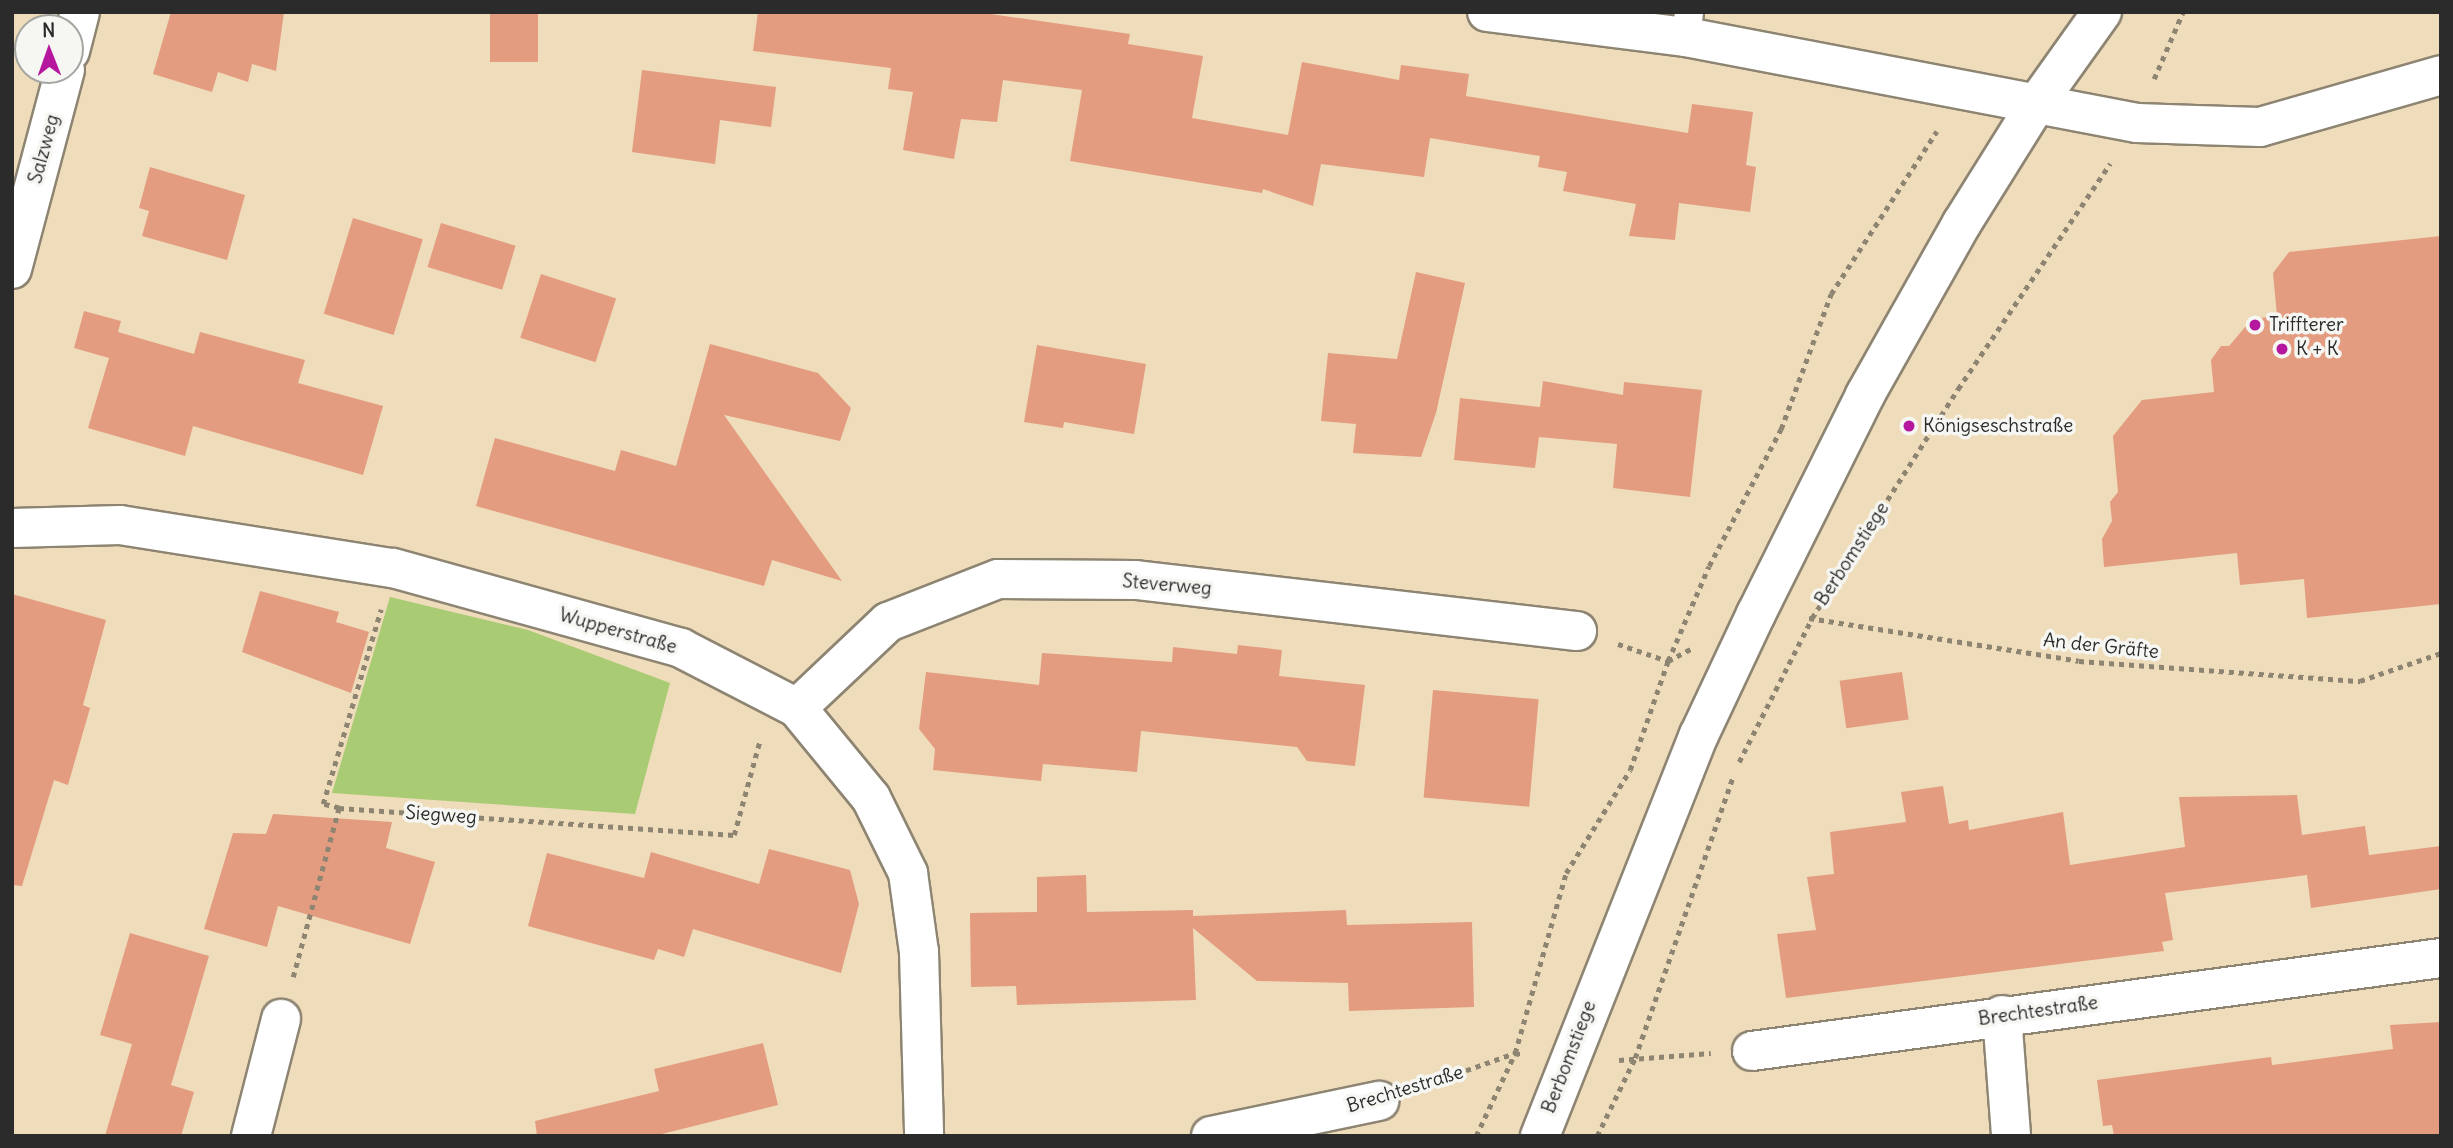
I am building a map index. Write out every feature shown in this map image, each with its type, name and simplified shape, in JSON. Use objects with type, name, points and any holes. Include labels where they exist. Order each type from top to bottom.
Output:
[{"type":"street","points":[[1487,12],[1688,24],[1963,90],[2137,123],[2260,127],[2441,75]]},
{"type":"street","name":"Berbomstiege","points":[[1540,1136],[1699,735],[1756,614],[1872,384],[1962,223],[2037,103],[2102,12]]},
{"type":"street","name":"Salzweg","points":[[12,269],[61,84]]},
{"type":"street","name":"Wupperstraße","points":[[12,528],[120,525],[393,568],[681,648],[797,708],[871,799],[908,873],[919,952],[924,1136]]},
{"type":"street","name":"Steverweg","points":[[797,708],[888,622],[998,579],[1136,580],[1577,631]]},
{"type":"street","name":"Brechtestraße","points":[[1752,1051],[2441,958]]},
{"type":"street","points":[[2001,1016],[2011,1136]]},
{"type":"street","points":[[251,1136],[281,1019]]},
{"type":"street","name":"Brechtestraße","points":[[1211,1136],[1379,1101]]},
{"type":"path","name":"Berbomstiege","points":[[1598,1136],[1635,1058],[1737,766],[1811,618],[1958,389],[2137,123],[2172,28],[2183,12]]},
{"type":"path","points":[[1476,1136],[1515,1053],[1566,873],[1630,770],[1668,661],[1709,566],[1781,429],[1831,294],[1963,90]]},
{"type":"path","points":[[281,1019],[339,808],[323,804],[393,568]]},
{"type":"path","points":[[1577,631],[1668,661],[1756,614]]},
{"type":"path","name":"An der Gräfte","points":[[1756,614],[1811,618],[2079,661],[2360,681],[2441,653]]},
{"type":"path","name":"Siegweg","points":[[339,808],[734,835],[762,732],[797,708]]},
{"type":"path","points":[[1635,1058],[1752,1051]]},
{"type":"path","name":"Brechtestraße","points":[[1379,1101],[1515,1053]]},
{"type":"green space","points":[[390,597],[528,630],[670,683],[635,814],[332,793]]},
{"type":"building","points":[[171,12],[284,12],[276,71],[252,64],[248,82],[218,72],[212,92],[153,74]]},
{"type":"building","points":[[490,12],[538,12],[538,62],[490,62]]},
{"type":"building","points":[[758,12],[977,12],[1130,34],[1128,44],[1203,56],[1192,118],[1288,135],[1302,62],[1399,80],[1401,65],[1469,74],[1466,96],[1688,133],[1692,104],[1753,112],[1746,165],[1756,167],[1750,212],[1679,203],[1675,240],[1629,236],[1636,204],[1563,191],[1567,172],[1538,167],[1540,156],[1430,138],[1424,177],[1321,164],[1313,206],[1263,189],[1262,193],[1070,161],[1082,90],[1003,80],[997,122],[961,119],[954,159],[903,150],[913,92],[888,89],[891,68],[753,51]]},
{"type":"building","points":[[642,70],[776,87],[771,127],[720,120],[715,164],[632,152]]},
{"type":"building","points":[[150,167],[245,195],[227,260],[142,236],[149,211],[139,208]]},
{"type":"building","points":[[353,218],[423,239],[394,335],[324,314]]},
{"type":"building","points":[[441,223],[516,246],[502,290],[428,267]]},
{"type":"building","points":[[2441,236],[2441,604],[2307,618],[2304,579],[2240,585],[2237,553],[2104,567],[2102,539],[2112,521],[2110,502],[2118,492],[2113,436],[2142,400],[2214,392],[2211,360],[2221,346],[2229,346],[2252,319],[2277,316],[2273,273],[2289,252]]},
{"type":"building","points":[[1416,272],[1465,283],[1436,413],[1421,457],[1353,453],[1356,424],[1321,421],[1328,353],[1397,359]]},
{"type":"building","points":[[541,274],[616,298],[595,362],[520,338]]},
{"type":"building","points":[[84,311],[121,321],[118,332],[194,354],[200,332],[305,360],[298,383],[383,406],[363,475],[193,426],[185,456],[88,428],[109,358],[74,348]]},
{"type":"building","points":[[710,344],[818,373],[851,408],[840,441],[724,415],[842,581],[772,560],[764,586],[476,506],[495,438],[615,471],[621,450],[676,466]]},
{"type":"building","points":[[1037,345],[1146,364],[1134,434],[1064,422],[1063,428],[1024,422]]},
{"type":"building","points":[[1543,381],[1623,395],[1624,382],[1702,390],[1690,497],[1613,488],[1617,444],[1539,437],[1535,468],[1454,460],[1460,398],[1540,407]]},
{"type":"building","points":[[260,591],[339,612],[336,622],[369,632],[351,693],[242,652]]},
{"type":"building","points":[[12,594],[106,620],[83,705],[90,708],[68,785],[54,780],[22,886],[12,885]]},
{"type":"building","points":[[1238,645],[1282,650],[1279,676],[1365,685],[1355,766],[1307,761],[1297,747],[1141,731],[1137,772],[1043,764],[1041,781],[933,770],[935,749],[919,729],[926,672],[1039,685],[1042,653],[1172,662],[1173,647],[1237,654]]},
{"type":"building","points":[[1902,672],[1909,720],[1846,728],[1840,681]]},
{"type":"building","points":[[1433,690],[1539,699],[1529,807],[1424,798]]},
{"type":"building","points":[[1943,786],[1949,824],[1968,820],[1969,830],[2063,812],[2070,865],[2185,847],[2179,797],[2297,795],[2302,835],[2365,826],[2369,855],[2441,846],[2441,889],[2311,908],[2307,875],[2165,893],[2173,940],[2162,942],[2164,951],[1786,998],[1777,934],[1816,930],[1807,877],[1834,874],[1830,832],[1906,822],[1901,792]]},
{"type":"building","points":[[273,814],[392,822],[386,848],[435,862],[410,944],[278,906],[267,947],[204,929],[233,833],[266,834]]},
{"type":"building","points":[[769,849],[850,870],[859,904],[841,973],[693,929],[684,957],[658,949],[654,960],[528,926],[547,853],[644,878],[651,852],[759,884]]},
{"type":"building","points":[[1086,875],[1087,912],[1193,910],[1193,916],[1346,910],[1347,925],[1472,922],[1474,1007],[1349,1011],[1348,983],[1257,981],[1193,928],[1196,1000],[1017,1005],[1016,986],[971,987],[970,913],[1037,912],[1037,877]]},
{"type":"building","points":[[130,933],[209,956],[171,1085],[194,1092],[181,1136],[105,1136],[132,1044],[100,1035]]},
{"type":"building","points":[[2441,1022],[2441,1136],[2114,1136],[2112,1125],[2103,1126],[2097,1080],[2271,1057],[2272,1065],[2393,1049],[2390,1025]]},
{"type":"building","points":[[763,1043],[778,1105],[654,1136],[537,1136],[535,1121],[659,1091],[654,1069]]},
{"type":"place","name":"Triffterer","points":[[2255,325]]},
{"type":"place","name":"K + K","points":[[2282,349]]},
{"type":"place","name":"Königseschstraße","points":[[1909,426]]}]
